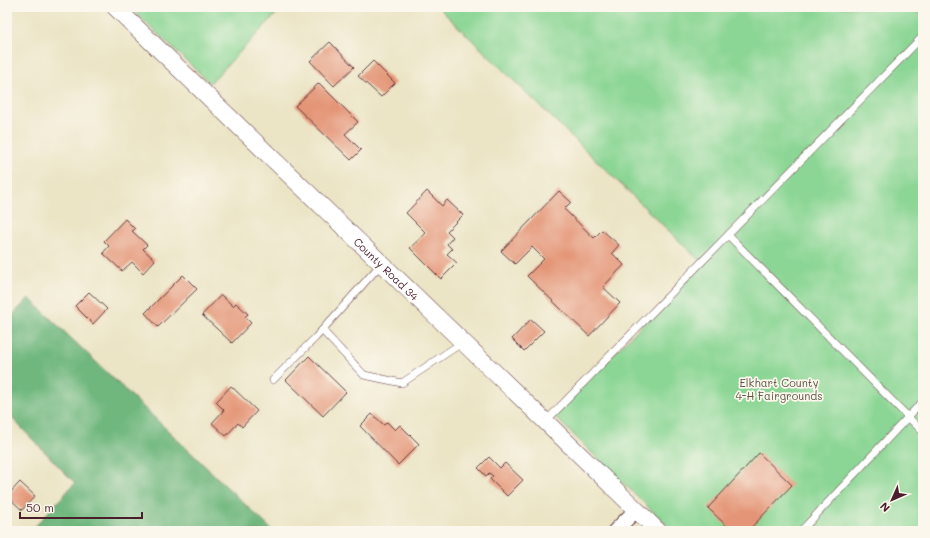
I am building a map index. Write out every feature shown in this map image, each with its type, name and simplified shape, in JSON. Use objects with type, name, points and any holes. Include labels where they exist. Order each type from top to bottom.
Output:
[{"type":"street","name":"County Road 34","points":[[115,7],[658,531]]},
{"type":"street","points":[[615,531],[636,510]]},
{"type":"lane","points":[[917,7],[923,13]]},
{"type":"lane","points":[[545,421],[923,36]]},
{"type":"lane","points":[[728,235],[923,432]]},
{"type":"lane","points":[[274,380],[322,330],[382,263]]},
{"type":"lane","points":[[322,330],[364,375],[402,383],[463,342]]},
{"type":"lane","points":[[801,531],[923,401]]},
{"type":"green space","points":[[129,7],[283,7],[210,83]]},
{"type":"green space","name":"Elkhart County 4-H Fairgrounds","points":[[438,7],[923,7],[923,531],[673,531],[554,416],[702,263]]},
{"type":"green space","points":[[29,298],[273,531],[31,531],[75,483],[7,413],[7,321]]},
{"type":"building","points":[[330,42],[354,67],[334,86],[310,61]]},
{"type":"building","points":[[373,61],[395,83],[381,97],[358,76]]},
{"type":"building","points":[[319,83],[358,122],[345,134],[361,150],[351,160],[295,106]]},
{"type":"building","points":[[427,191],[442,206],[447,200],[463,215],[447,231],[453,237],[447,244],[452,249],[447,254],[457,263],[441,279],[410,248],[426,233],[406,213]]},
{"type":"building","points":[[559,191],[571,202],[564,209],[594,238],[602,230],[619,245],[612,253],[624,265],[603,287],[620,303],[589,336],[527,276],[544,259],[532,247],[515,264],[501,251]]},
{"type":"building","points":[[125,219],[135,229],[132,231],[147,245],[143,249],[155,260],[143,273],[132,262],[122,271],[103,253],[109,246],[104,241]]},
{"type":"building","points":[[183,275],[197,289],[158,327],[145,313]]},
{"type":"building","points":[[89,292],[107,309],[93,324],[75,306]]},
{"type":"building","points":[[221,295],[233,306],[236,303],[248,314],[245,317],[251,323],[232,343],[202,315]]},
{"type":"building","points":[[531,319],[544,331],[524,351],[512,339]]},
{"type":"building","points":[[309,356],[346,392],[323,416],[286,380]]},
{"type":"building","points":[[231,386],[257,411],[242,427],[238,423],[226,436],[212,423],[224,410],[216,402]]},
{"type":"building","points":[[372,414],[384,425],[387,422],[395,430],[400,425],[419,444],[398,465],[360,426]]},
{"type":"building","points":[[759,453],[792,485],[748,531],[732,531],[708,508]]},
{"type":"building","points":[[489,457],[500,468],[505,463],[523,480],[507,496],[490,479],[493,476],[489,473],[486,476],[478,468]]},
{"type":"building","points":[[20,482],[35,496],[22,510],[7,496]]}]
